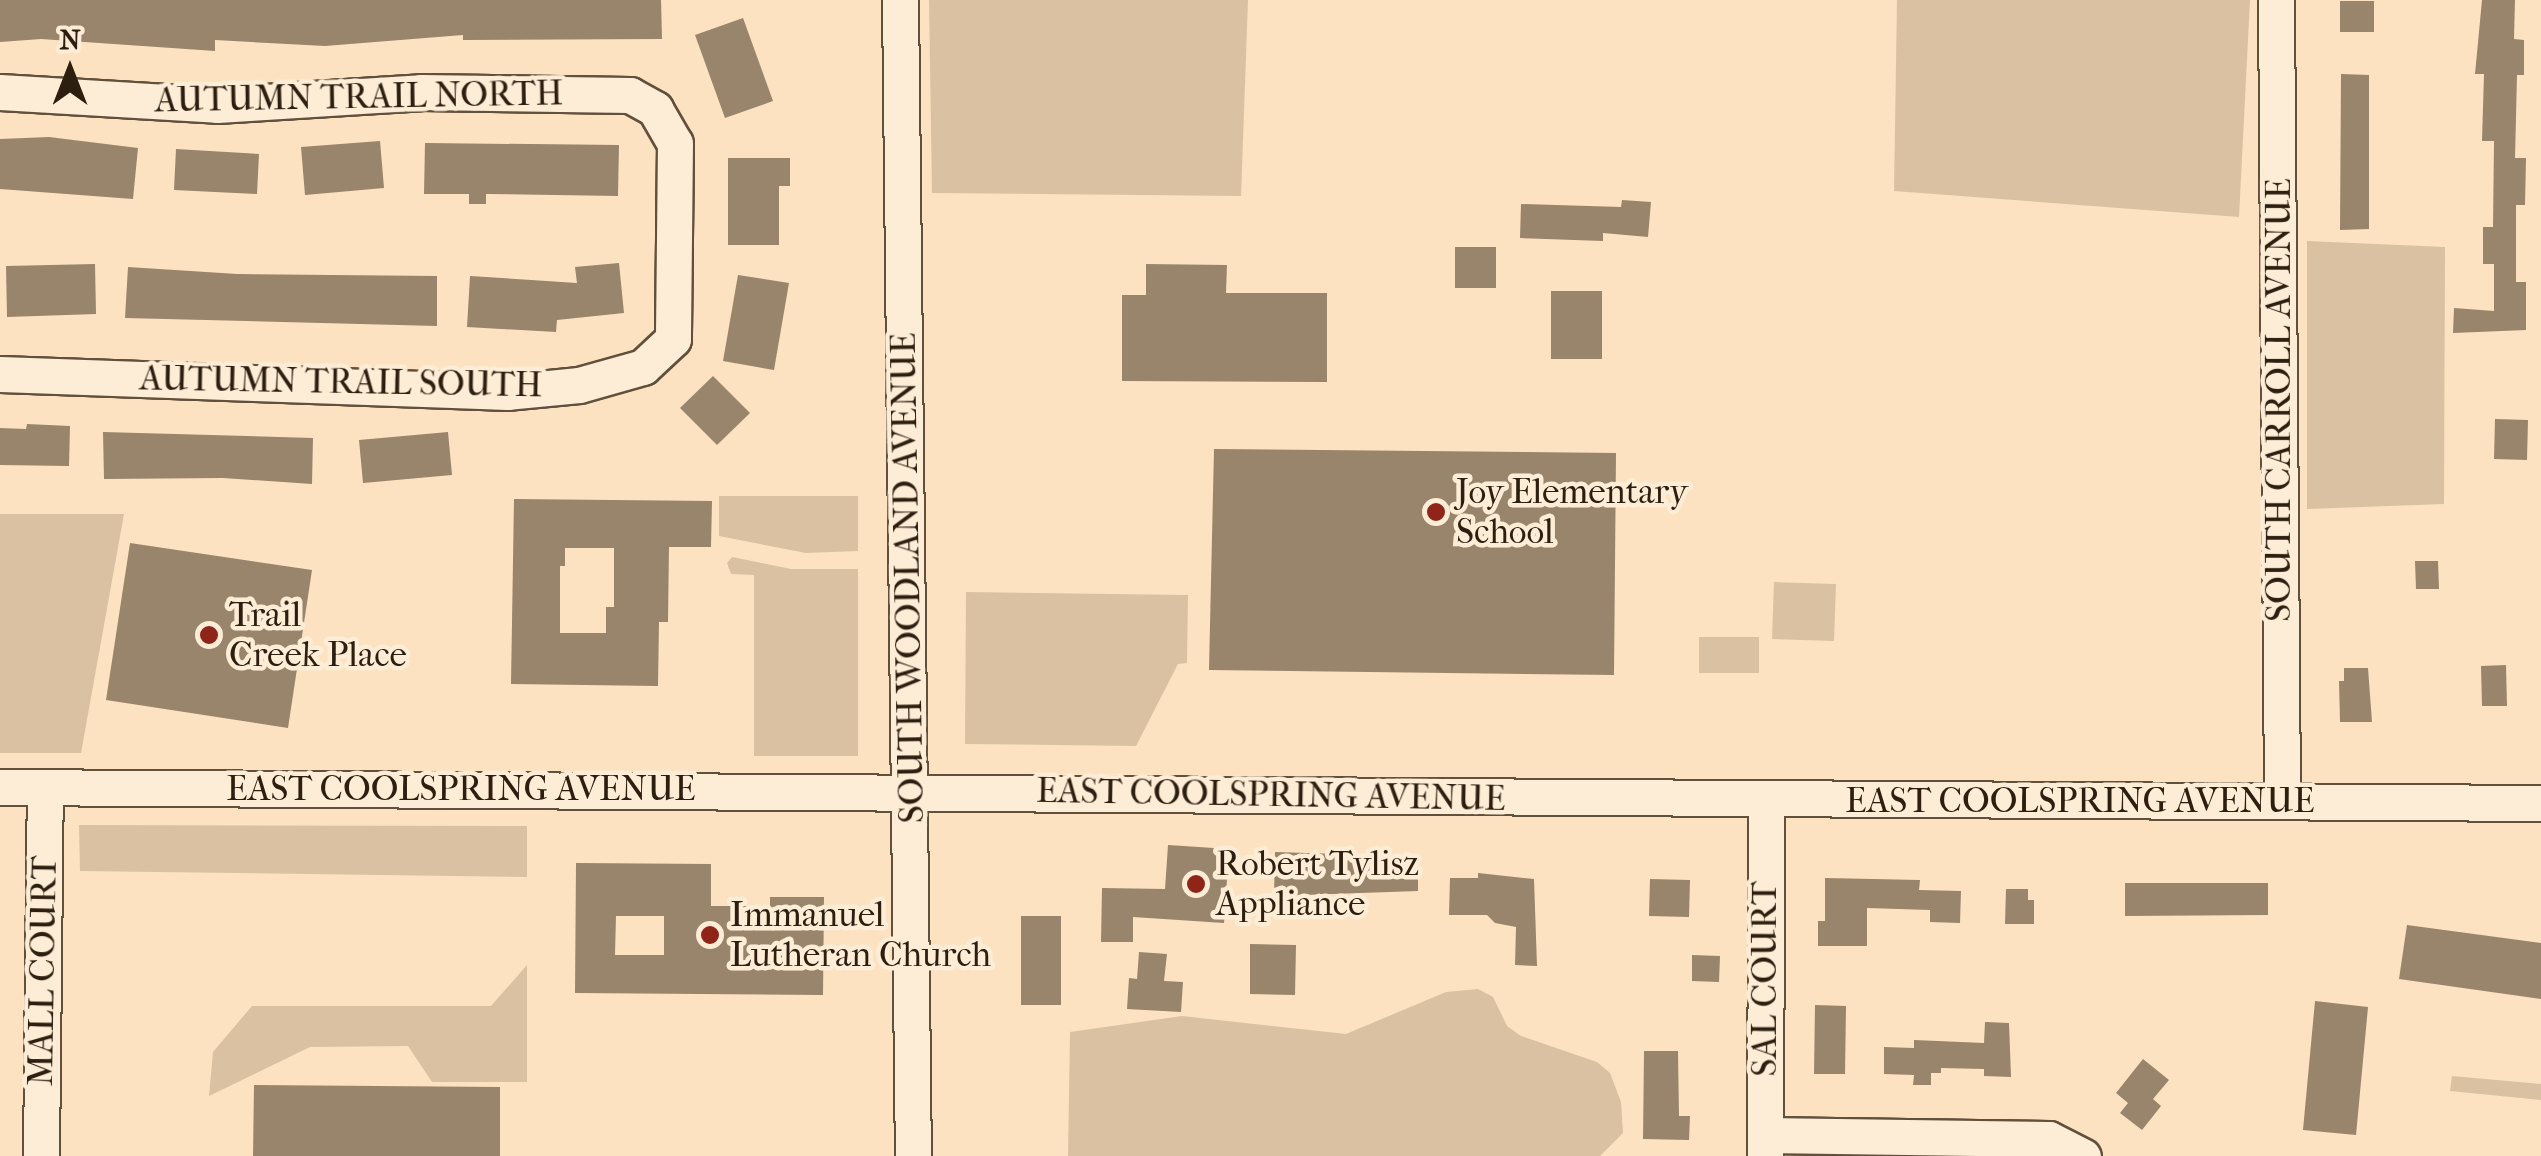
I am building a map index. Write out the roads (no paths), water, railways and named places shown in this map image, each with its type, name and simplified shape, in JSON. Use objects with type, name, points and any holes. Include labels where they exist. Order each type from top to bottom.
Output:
[{"type":"street","name":"SOUTH WOODLAND AVENUE","points":[[900,0],[912,791],[913,1156]]},
{"type":"street","name":"SOUTH CARROLL AVENUE","points":[[2276,0],[2282,800]]},
{"type":"street","name":"AUTUMN TRAIL NORTH","points":[[0,92],[218,105],[421,92],[630,95],[655,109]]},
{"type":"street","name":"AUTUMN TRAIL SOUTH","points":[[0,374],[508,392],[579,385],[644,367],[673,339],[675,143],[655,109]]},
{"type":"street","name":"EAST COOLSPRING AVENUE","points":[[0,786],[912,791],[1766,802],[2541,803]]},
{"type":"street","name":"MALL COURT","points":[[41,1149],[44,786]]},
{"type":"street","name":"SAL COURT","points":[[1765,1145],[1766,802]]},
{"type":"street","points":[[1765,1145],[2048,1139],[2084,1156]]},
{"type":"place","name":"Joy Elementary School","points":[[1436,512]]},
{"type":"place","name":"Trail Creek Place","points":[[209,635]]},
{"type":"place","name":"Robert Tylisz Appliance","points":[[1196,884]]},
{"type":"place","name":"Immanuel Lutheran Church","points":[[710,935]]}]
